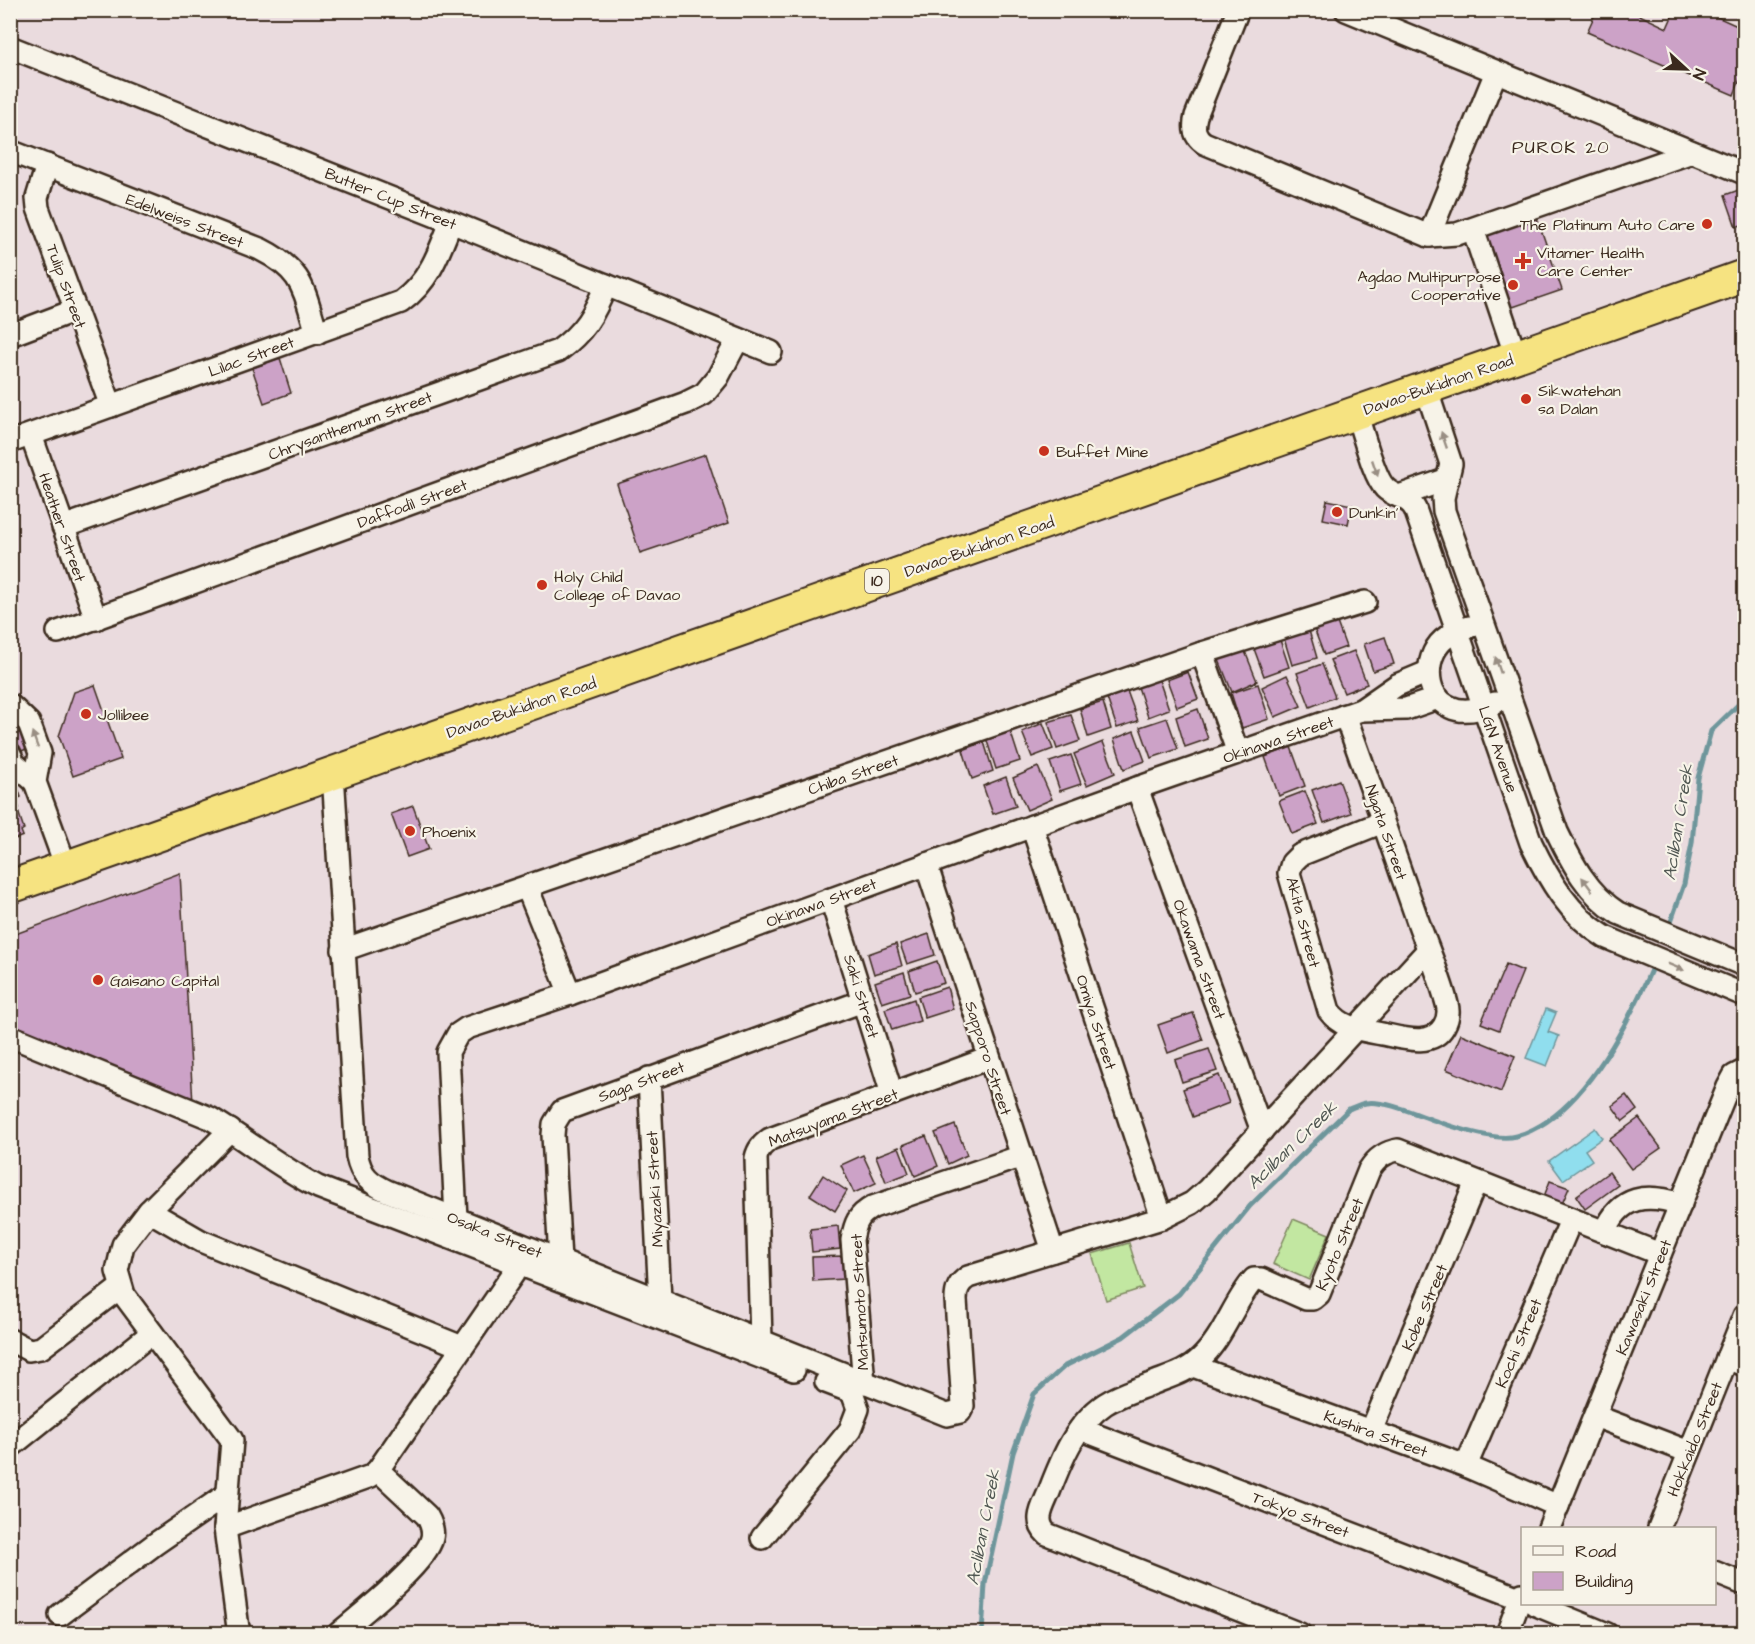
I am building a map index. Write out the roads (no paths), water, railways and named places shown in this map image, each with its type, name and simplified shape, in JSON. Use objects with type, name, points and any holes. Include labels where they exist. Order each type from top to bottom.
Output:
[{"type":"highway","name":"Davao-Bukidnon Road","points":[[10,886],[1744,276]]},
{"type":"street","points":[[1238,10],[1196,116],[1194,132],[1198,139],[1429,236],[1457,234],[1473,229],[1692,152]]},
{"type":"street","points":[[1346,10],[1744,173]]},
{"type":"street","name":"Butter Cup Street","points":[[10,46],[771,352]]},
{"type":"street","points":[[1429,236],[1496,72]]},
{"type":"street","name":"Edelweiss Street","points":[[10,151],[260,249],[279,259],[291,269],[301,285],[317,333]]},
{"type":"street","name":"Tulip Street","points":[[47,165],[39,192],[38,208],[111,406]]},
{"type":"street","name":"Lilac Street","points":[[10,442],[388,308],[415,292],[427,277],[451,222]]},
{"type":"street","points":[[1473,229],[1516,357]]},
{"type":"street","name":"Chrysanthemum Street","points":[[63,527],[558,351],[575,339],[587,325],[606,285]]},
{"type":"street","points":[[10,335],[76,310]]},
{"type":"street","name":"Daffodil Street","points":[[58,632],[686,404],[704,394],[718,378],[738,339]]},
{"type":"street","name":"LGN Avenue","points":[[1426,388],[1450,456],[1451,464],[1443,498],[1444,511],[1552,818],[1569,856],[1594,893],[1608,906],[1632,920],[1744,965]]},
{"type":"street","name":"LGN Avenue","points":[[1356,413],[1380,481],[1390,493],[1410,501],[1415,509],[1526,828],[1544,870],[1573,912],[1590,928],[1621,946],[1744,995]]},
{"type":"street","name":"Heather Street","points":[[31,435],[96,619]]},
{"type":"street","points":[[1399,496],[1448,479]]},
{"type":"street","name":"Chiba Street","points":[[343,950],[1202,653],[1365,602]]},
{"type":"street","points":[[1483,622],[1458,631],[1439,643],[1433,653],[1428,672],[1438,698],[1452,708],[1473,710],[1510,698]]},
{"type":"street","points":[[1202,653],[1238,753]]},
{"type":"street","points":[[1353,712],[1397,685],[1428,672]]},
{"type":"street","points":[[1353,712],[1406,709],[1438,698]]},
{"type":"street","points":[[10,705],[29,723],[40,753],[35,782]]},
{"type":"street","name":"Okinawa Street","points":[[456,1219],[448,1052],[458,1034],[467,1028],[570,994],[1353,712]]},
{"type":"street","name":"Nigata Street","points":[[1353,712],[1383,822],[1447,1005],[1448,1017],[1435,1036],[1419,1040],[1356,1029]]},
{"type":"street","points":[[10,754],[14,763],[35,782],[66,867]]},
{"type":"street","name":"Osaka Street","points":[[333,773],[359,1168],[364,1177],[373,1184],[947,1415],[960,1412],[964,1396],[956,1300],[958,1287],[968,1277],[1053,1251]]},
{"type":"street","name":"Okawama Street","points":[[1137,788],[1263,1131]]},
{"type":"street","points":[[1526,828],[1552,818]]},
{"type":"street","name":"Akita Street","points":[[1356,1029],[1343,1025],[1329,1011],[1289,873],[1292,862],[1300,855],[1383,822]]},
{"type":"street","name":"Omiya Street","points":[[1032,826],[1162,1218]]},
{"type":"street","name":"Sapporo Street","points":[[926,864],[1053,1251]]},
{"type":"street","points":[[527,887],[570,994]]},
{"type":"street","name":"Saki Street","points":[[831,899],[892,1094]]},
{"type":"street","points":[[1590,928],[1608,906]]},
{"type":"street","points":[[1053,1251],[1162,1218],[1192,1203],[1263,1131],[1428,950]]},
{"type":"street","name":"Saga Street","points":[[560,1260],[553,1135],[554,1124],[562,1110],[863,1001]]},
{"type":"street","points":[[10,1036],[186,1108],[230,1130],[280,1166],[318,1187],[852,1392],[858,1409],[850,1430],[762,1538]]},
{"type":"street","name":"Matsuyama Street","points":[[760,1341],[756,1158],[758,1150],[770,1139],[989,1058]]},
{"type":"street","name":"Kawasaki Street","points":[[1549,1527],[1728,1087],[1734,1076],[1744,1071]]},
{"type":"street","name":"Miyazaki Street","points":[[649,1078],[660,1300]]},
{"type":"street","points":[[230,1130],[149,1211],[123,1245],[117,1271],[123,1295],[232,1440],[225,1528],[238,1628],[241,1634]]},
{"type":"street","name":"Kyoto Street","points":[[1300,1634],[1047,1534],[1040,1528],[1041,1510],[1060,1465],[1080,1429],[1094,1413],[1106,1404],[1192,1366],[1210,1348],[1254,1279],[1261,1279],[1306,1299],[1313,1299],[1319,1294],[1369,1170],[1381,1155],[1398,1150],[1660,1254]]},
{"type":"street","name":"Matsumoto Street","points":[[864,1383],[852,1240],[857,1219],[873,1208],[1022,1156]]},
{"type":"street","name":"Kobe Street","points":[[1371,1431],[1476,1182]]},
{"type":"street","points":[[1605,1232],[1615,1215],[1625,1205],[1638,1199],[1649,1196],[1681,1204]]},
{"type":"street","points":[[149,1211],[201,1241],[462,1347]]},
{"type":"street","name":"Kochi Street","points":[[1466,1466],[1570,1220]]},
{"type":"street","points":[[225,1528],[371,1476],[378,1470],[520,1264]]},
{"type":"street","points":[[10,1340],[29,1350],[41,1348],[122,1287]]},
{"type":"street","name":"Hokkaido Street","points":[[1659,1527],[1689,1452],[1736,1361],[1744,1316]]},
{"type":"street","points":[[10,1447],[152,1333]]},
{"type":"street","name":"Kushira Street","points":[[1192,1366],[1466,1466],[1558,1506]]},
{"type":"street","points":[[1595,1416],[1689,1452]]},
{"type":"street","name":"Tokyo Street","points":[[1080,1429],[1521,1597]]},
{"type":"street","points":[[338,1634],[418,1561],[432,1540],[431,1523],[427,1516],[378,1470]]},
{"type":"street","points":[[60,1615],[155,1544],[226,1495]]},
{"type":"street","points":[[1716,1573],[1744,1584]]},
{"type":"street","points":[[1507,1634],[1522,1605]]},
{"type":"street","name":"Tokyo Street","points":[[1539,1605],[1607,1634]]},
{"type":"water","points":[[1546,1009],[1556,1013],[1548,1032],[1559,1036],[1547,1066],[1526,1058]]},
{"type":"water","points":[[1595,1128],[1602,1138],[1585,1150],[1592,1160],[1563,1180],[1549,1161]]},
{"type":"waterway","name":"Acliban Creek","points":[[1668,930],[1684,884],[1692,843],[1698,778],[1711,731],[1744,699]]},
{"type":"waterway","name":"Acliban Creek","points":[[982,1634],[985,1584],[1013,1453],[1034,1394],[1065,1366],[1123,1337],[1179,1294],[1250,1206],[1349,1109],[1366,1103],[1382,1104],[1465,1130],[1498,1137],[1516,1136],[1540,1126],[1562,1110],[1600,1065],[1617,1039],[1654,963]]},
{"type":"place","name":"The Platinum Auto Care","points":[[1707,224]]},
{"type":"place","name":"Vitamer Health Care Center","points":[[1523,261]]},
{"type":"place","name":"Agdao Multipurpose Cooperative","points":[[1513,285]]},
{"type":"place","name":"Sikwatehan sa Dalan","points":[[1526,399]]},
{"type":"place","name":"Buffet Mine","points":[[1044,451]]},
{"type":"place","name":"Dunkin'","points":[[1337,512]]},
{"type":"place","name":"Holy Child College of Davao","points":[[542,585]]},
{"type":"place","name":"Jollibee","points":[[86,714]]},
{"type":"place","name":"Phoenix","points":[[410,831]]},
{"type":"place","name":"Gaisano Capital","points":[[98,980]]},
{"type":"district","name":"PUROK 20","points":[[1561,147]]}]
